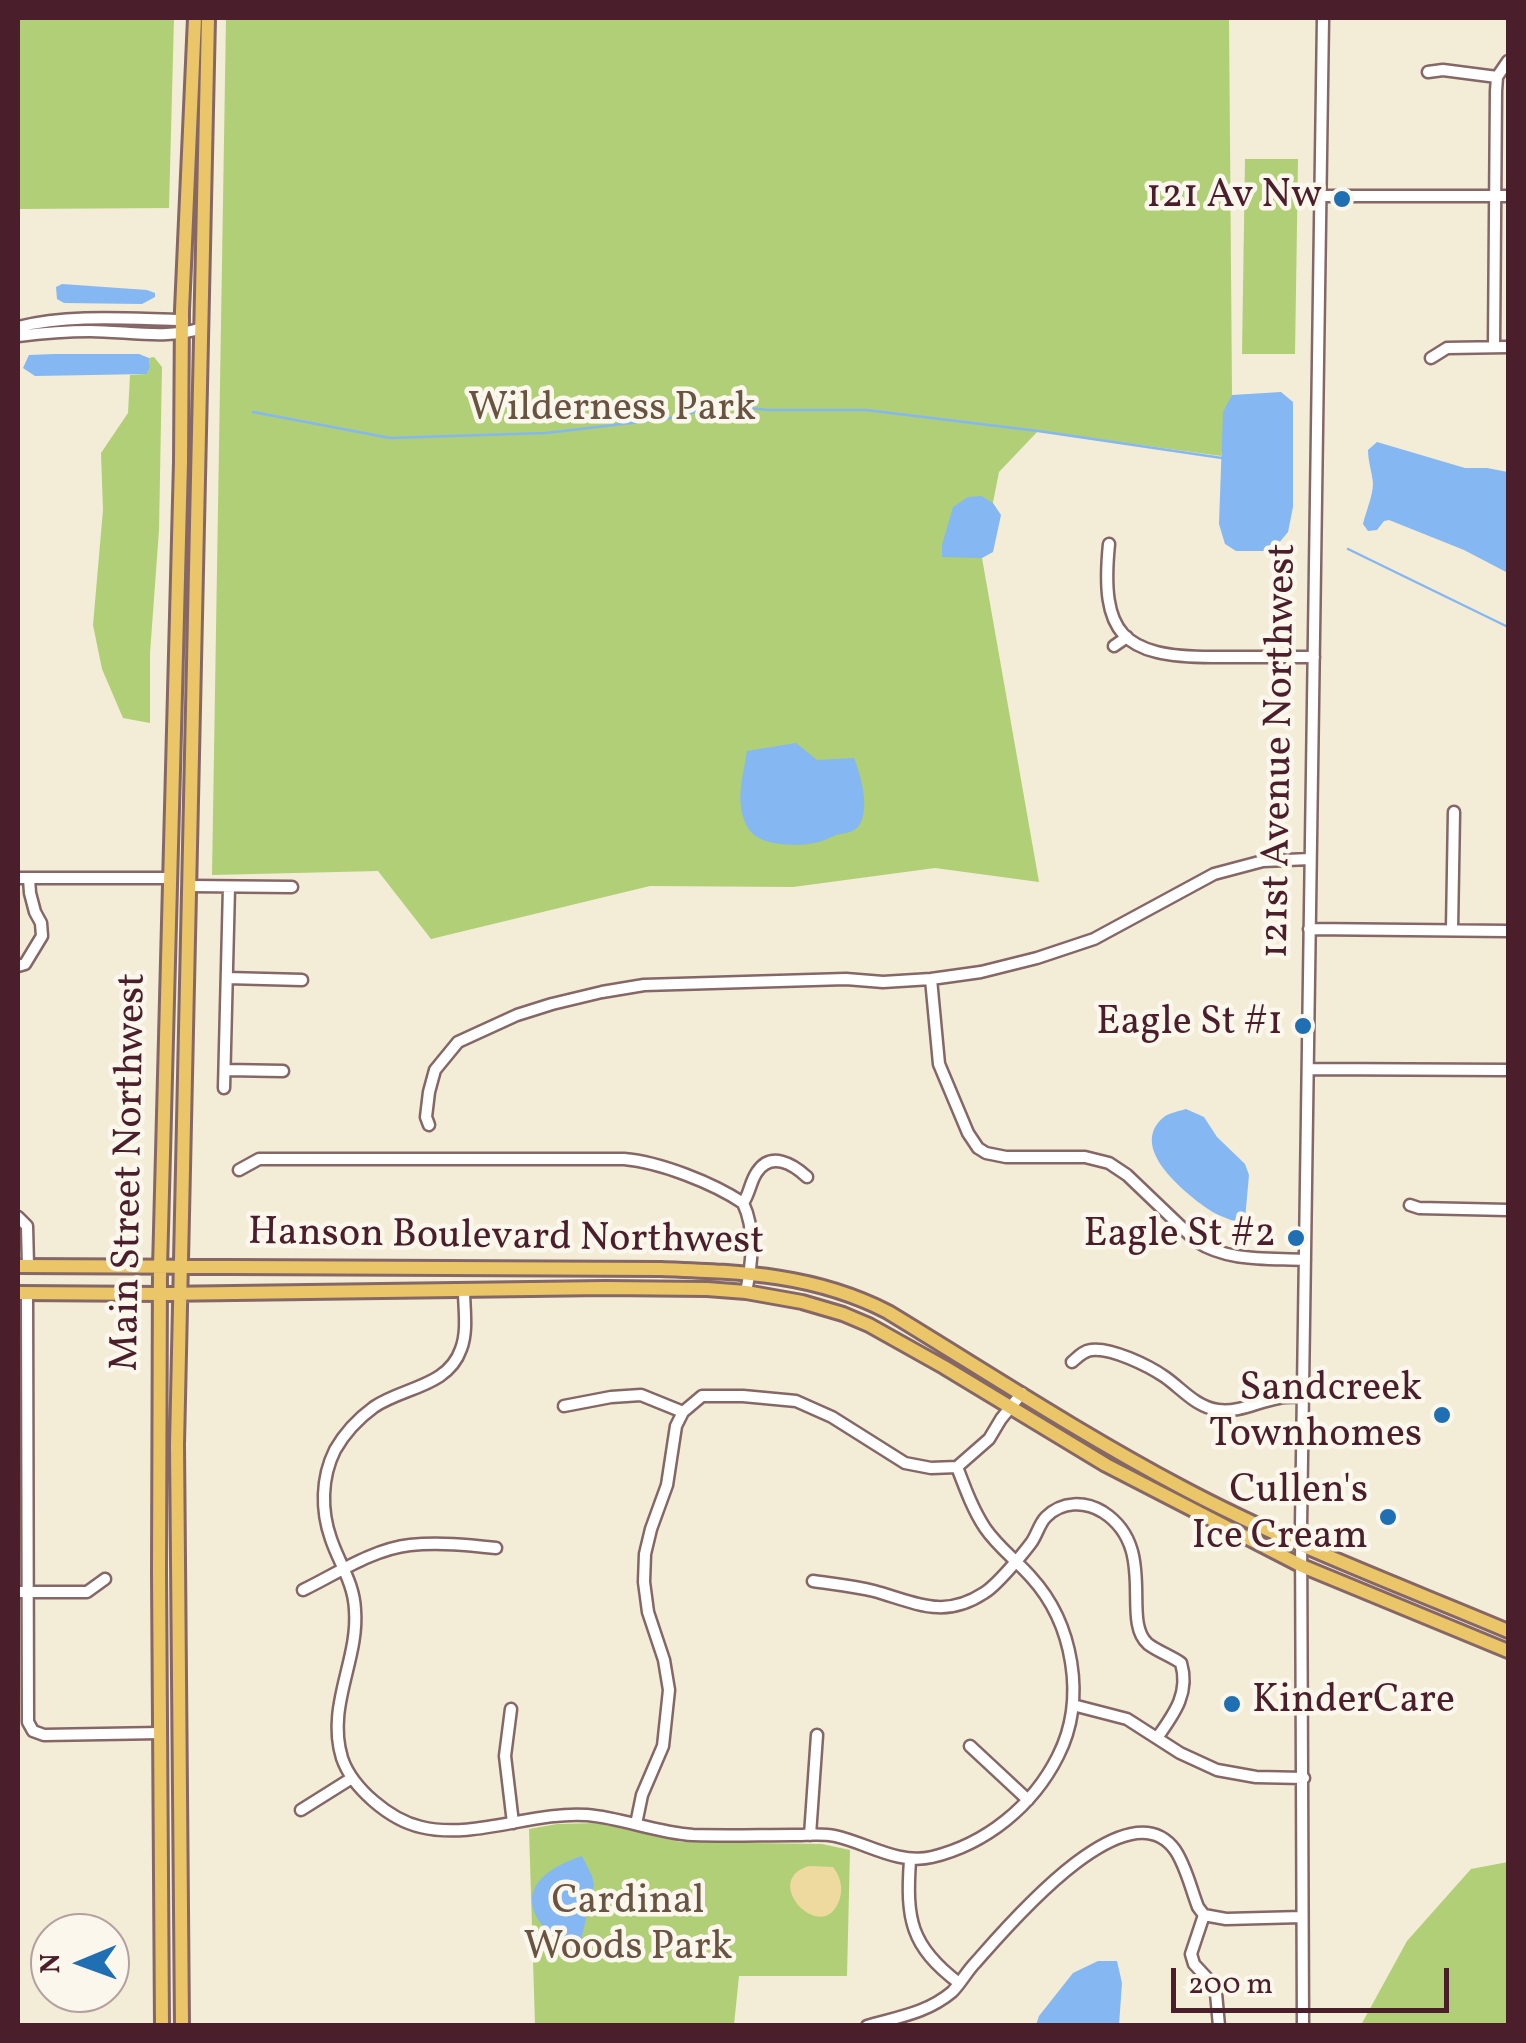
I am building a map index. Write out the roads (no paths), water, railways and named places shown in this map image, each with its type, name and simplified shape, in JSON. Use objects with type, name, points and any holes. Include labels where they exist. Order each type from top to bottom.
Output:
[{"type":"main road","name":"Main Street Northwest","points":[[182,2026],[178,1444],[198,432],[189,329],[195,18]]},
{"type":"main road","name":"Main Street Northwest","points":[[162,2026],[160,1268],[181,462],[208,18]]},
{"type":"main road","name":"Hanson Boulevard Northwest","points":[[23,1266],[661,1269],[810,1282],[861,1298],[1184,1489],[1508,1631]]},
{"type":"main road","name":"Hanson Boulevard Northwest","points":[[22,1293],[707,1288],[820,1306],[869,1325],[1150,1489],[1302,1566],[1508,1651]]},
{"type":"street","name":"121st Avenue Northwest","points":[[1303,2026],[1304,1260],[1323,18]]},
{"type":"street","points":[[1494,347],[1497,77],[1508,61]]},
{"type":"street","points":[[1428,72],[1443,70],[1497,77]]},
{"type":"street","points":[[1320,196],[1508,196]]},
{"type":"street","points":[[18,327],[81,319],[189,329]]},
{"type":"street","points":[[18,336],[189,329]]},
{"type":"street","points":[[1431,358],[1447,348],[1508,347]]},
{"type":"street","points":[[1109,544],[1106,594],[1116,624],[1139,647],[1164,655],[1314,658]]},
{"type":"street","points":[[1114,646],[1126,637]]},
{"type":"street","points":[[1452,929],[1454,812]]},
{"type":"street","points":[[429,1125],[426,1118],[434,1070],[458,1042],[552,1004],[644,985],[846,979],[883,982],[1000,968],[1094,939],[1196,882],[1232,868],[1276,858],[1310,859]]},
{"type":"street","points":[[18,966],[25,964],[42,936],[42,923],[34,912],[24,878],[170,878]]},
{"type":"street","points":[[191,886],[292,887]]},
{"type":"street","points":[[224,1088],[229,887]]},
{"type":"street","points":[[1309,930],[1508,930]]},
{"type":"street","points":[[227,978],[302,980]]},
{"type":"street","points":[[931,979],[939,1064],[968,1134],[978,1148],[1006,1157],[1099,1158],[1128,1175],[1206,1248],[1238,1257],[1304,1260]]},
{"type":"street","points":[[1308,1068],[1508,1070]]},
{"type":"street","points":[[226,1070],[283,1071]]},
{"type":"street","points":[[239,1170],[260,1159],[643,1160],[743,1203],[751,1234],[746,1292]]},
{"type":"street","points":[[743,1203],[751,1192],[758,1168],[766,1163],[786,1162],[807,1177]]},
{"type":"street","points":[[1410,1205],[1508,1210]]},
{"type":"street","points":[[18,1217],[28,1226],[23,1266]]},
{"type":"street","points":[[464,1290],[461,1351],[448,1370],[430,1384],[376,1406],[359,1420],[335,1451],[324,1483],[325,1519],[346,1569],[356,1607],[356,1636],[338,1725],[342,1756],[352,1778],[374,1802],[420,1827],[458,1829],[568,1814],[604,1817],[692,1835],[832,1835],[910,1860],[962,1848],[991,1832],[1028,1800],[1060,1754],[1070,1724],[1074,1690],[1068,1643],[1060,1623],[1037,1585],[987,1531],[957,1468]]},
{"type":"street","points":[[22,1293],[22,1592],[28,1722],[33,1731],[44,1735],[160,1732]]},
{"type":"street","points":[[1072,1362],[1090,1350],[1134,1360],[1163,1376],[1194,1401],[1215,1410],[1241,1409],[1281,1397],[1303,1397]]},
{"type":"street","points":[[636,1824],[642,1796],[662,1746],[669,1690],[648,1612],[645,1554],[667,1485],[676,1426],[684,1412],[702,1396],[796,1401],[906,1463],[957,1468],[977,1452],[1022,1393]]},
{"type":"street","points":[[564,1406],[640,1394],[684,1412]]},
{"type":"street","points":[[813,1581],[870,1590],[928,1608],[965,1602],[988,1591],[1031,1543],[1044,1518],[1062,1507],[1086,1504],[1112,1519],[1132,1550],[1137,1614],[1146,1642],[1181,1662],[1184,1690],[1178,1709],[1158,1738]]},
{"type":"street","points":[[303,1590],[373,1555],[408,1545],[496,1548]]},
{"type":"street","points":[[22,1592],[87,1592],[105,1579]]},
{"type":"street","points":[[1072,1704],[1127,1719],[1180,1753],[1216,1770],[1304,1778]]},
{"type":"street","points":[[511,1709],[505,1756],[513,1822]]},
{"type":"street","points":[[810,1835],[817,1735]]},
{"type":"street","points":[[970,1746],[1028,1800]]},
{"type":"street","points":[[301,1810],[352,1778]]},
{"type":"street","points":[[867,2026],[916,2020],[959,1983],[1003,1932],[1074,1863],[1123,1834],[1158,1837],[1174,1848],[1204,1914],[1226,1919],[1302,1917]]},
{"type":"street","points":[[910,1860],[912,1925],[926,1953],[959,1983]]},
{"type":"street","points":[[1204,1914],[1191,1954],[1216,1993],[1219,2026]]},
{"type":"water","points":[[62,284],[147,290],[155,293],[155,297],[142,304],[64,303],[57,299],[56,287]]},
{"type":"water","points":[[139,354],[149,358],[150,367],[147,374],[35,376],[23,368],[29,355]]},
{"type":"water","points":[[1281,392],[1293,402],[1293,507],[1288,532],[1266,551],[1236,551],[1225,544],[1219,524],[1223,412],[1232,395]]},
{"type":"water","points":[[1377,442],[1465,468],[1508,472],[1508,573],[1464,550],[1389,520],[1377,530],[1368,531],[1363,524],[1373,483],[1368,450]]},
{"type":"water","points":[[981,496],[993,503],[1001,515],[993,552],[982,558],[942,557],[953,507],[968,497]]},
{"type":"water","points":[[796,743],[817,760],[854,758],[864,802],[862,820],[856,829],[798,845],[769,842],[748,828],[740,800],[747,751]]},
{"type":"water","points":[[1186,1109],[1204,1117],[1217,1137],[1245,1164],[1249,1175],[1245,1219],[1236,1222],[1208,1209],[1174,1180],[1155,1155],[1154,1129],[1166,1116]]},
{"type":"water","points":[[582,1856],[594,1885],[581,1940],[572,1944],[562,1934],[558,1940],[544,1926],[532,1901],[540,1880]]},
{"type":"water","points":[[1098,1961],[1117,1961],[1122,1983],[1119,2025],[1036,2025],[1073,1973]]},
{"type":"waterway","points":[[253,412],[390,438],[546,433],[666,419],[722,405],[768,410],[866,410],[1222,458]]},
{"type":"waterway","points":[[1348,549],[1508,627]]},
{"type":"place","name":"121 Av Nw","points":[[1342,199]]},
{"type":"place","name":"Eagle St #1","points":[[1303,1026]]},
{"type":"place","name":"Eagle St #2","points":[[1296,1238]]},
{"type":"place","name":"Sandcreek Townhomes","points":[[1442,1415]]},
{"type":"place","name":"Cullen's Ice Cream","points":[[1388,1517]]},
{"type":"place","name":"KinderCare","points":[[1232,1704]]},
{"type":"park label","name":"Wilderness Park","points":[[612,412]]},
{"type":"park label","name":"Cardinal Woods Park","points":[[628,1928]]}]
